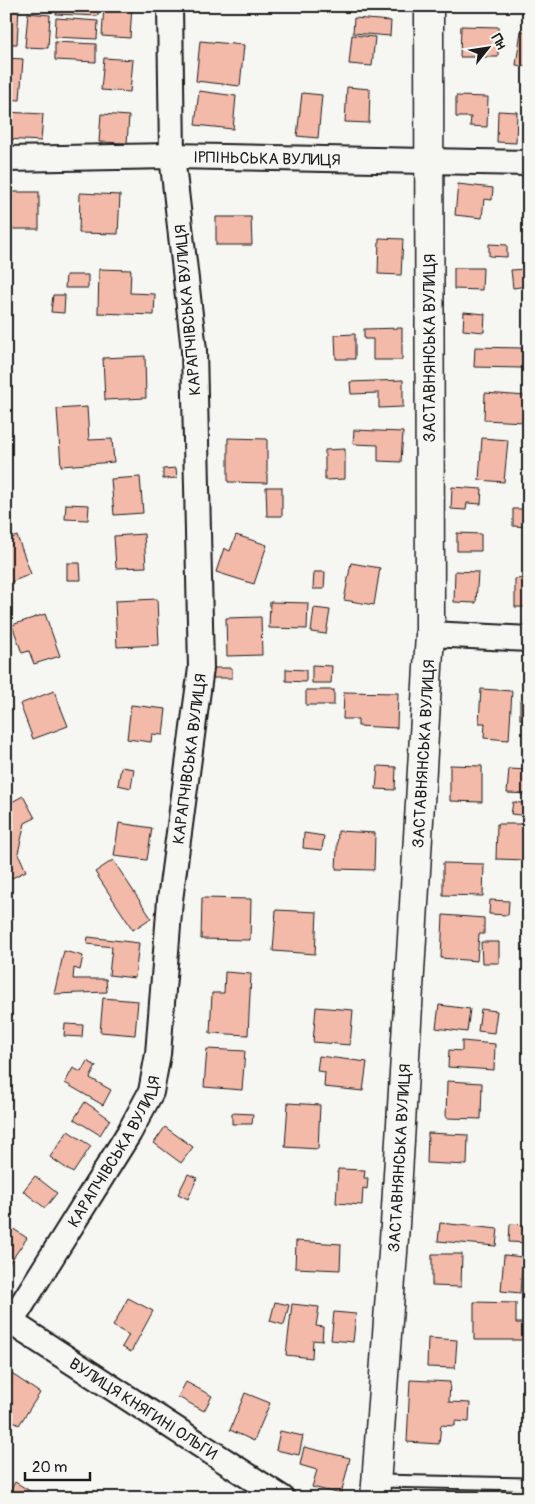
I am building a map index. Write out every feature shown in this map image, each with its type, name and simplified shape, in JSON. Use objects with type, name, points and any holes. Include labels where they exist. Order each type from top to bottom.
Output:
[{"type":"street","name":"КАРАПЧІВСЬКА ВУЛИЦЯ","points":[[9,1321],[129,1133],[151,1092],[158,1054],[170,900],[201,668],[194,350],[172,156],[168,49],[170,6]]},
{"type":"street","name":"ЗАСТАВНЯНСЬКА ВУЛИЦЯ","points":[[376,1489],[430,634],[429,6]]},
{"type":"street","name":"ІРПІНЬСЬКА ВУЛИЦЯ","points":[[6,159],[172,156],[428,163],[529,163]]},
{"type":"street","points":[[430,634],[529,639]]},
{"type":"street","name":"ВУЛИЦЯ КНЯГИНІ ОЛЬГИ","points":[[9,1321],[282,1498]]},
{"type":"lane","points":[[376,1489],[529,1484]]},
{"type":"building","points":[[6,6],[19,6],[17,44],[6,44]]},
{"type":"building","points":[[57,6],[98,6],[98,16],[56,14]]},
{"type":"building","points":[[104,6],[132,6],[130,38],[102,36]]},
{"type":"building","points":[[28,13],[50,15],[48,48],[25,47]]},
{"type":"building","points":[[56,18],[98,21],[97,39],[55,37]]},
{"type":"building","points":[[354,18],[391,21],[390,36],[353,33]]},
{"type":"building","points":[[461,26],[498,27],[498,57],[460,57]]},
{"type":"building","points":[[521,31],[529,32],[529,67],[516,65]]},
{"type":"building","points":[[352,35],[375,37],[372,66],[349,64]]},
{"type":"building","points":[[200,41],[244,45],[240,86],[196,81]]},
{"type":"building","points":[[55,42],[96,44],[96,62],[55,60]]},
{"type":"building","points":[[6,58],[23,59],[20,100],[6,99]]},
{"type":"building","points":[[104,58],[133,60],[130,92],[101,90]]},
{"type":"building","points":[[347,87],[370,89],[369,123],[345,122]]},
{"type":"building","points":[[199,91],[236,96],[233,129],[195,125]]},
{"type":"building","points":[[302,93],[322,95],[318,138],[297,136]]},
{"type":"building","points":[[456,96],[488,97],[487,127],[470,126],[471,117],[456,117]]},
{"type":"building","points":[[498,111],[517,112],[516,143],[497,142]]},
{"type":"building","points":[[6,112],[43,114],[41,141],[6,139]]},
{"type":"building","points":[[101,114],[129,116],[127,143],[99,142]]},
{"type":"building","points":[[458,184],[493,188],[492,200],[484,199],[482,218],[455,215]]},
{"type":"building","points":[[6,192],[39,192],[39,229],[6,229]]},
{"type":"building","points":[[80,193],[120,195],[118,234],[79,233]]},
{"type":"building","points":[[216,217],[251,217],[252,245],[216,245]]},
{"type":"building","points":[[379,238],[403,239],[401,275],[378,274]]},
{"type":"building","points":[[489,244],[507,245],[507,257],[489,256]]},
{"type":"building","points":[[454,268],[483,268],[482,290],[454,289]]},
{"type":"building","points":[[99,269],[131,270],[130,293],[155,294],[154,315],[98,313]]},
{"type":"building","points":[[525,269],[527,286],[513,288],[511,270]]},
{"type":"building","points":[[66,275],[88,275],[88,288],[65,288]]},
{"type":"building","points":[[53,295],[65,295],[64,313],[51,312]]},
{"type":"building","points":[[464,312],[485,314],[484,332],[463,330]]},
{"type":"building","points":[[402,328],[402,360],[373,360],[373,339],[364,339],[364,329]]},
{"type":"building","points":[[355,334],[355,359],[336,359],[335,335]]},
{"type":"building","points":[[475,347],[522,348],[522,368],[474,367]]},
{"type":"building","points":[[145,356],[146,398],[105,400],[103,358]]},
{"type":"building","points":[[403,380],[403,407],[379,408],[379,393],[351,394],[350,382]]},
{"type":"building","points":[[485,393],[526,396],[525,422],[484,420]]},
{"type":"building","points":[[87,407],[89,440],[112,439],[114,462],[61,466],[57,409]]},
{"type":"building","points":[[354,430],[403,432],[401,462],[378,461],[378,445],[353,444]]},
{"type":"building","points":[[228,438],[267,439],[267,483],[228,482]]},
{"type":"building","points":[[482,438],[508,440],[504,482],[479,480]]},
{"type":"building","points":[[345,449],[345,479],[325,480],[325,450]]},
{"type":"building","points":[[176,468],[177,478],[163,479],[163,469]]},
{"type":"building","points":[[140,477],[143,513],[114,515],[111,479]]},
{"type":"building","points":[[266,487],[282,487],[282,516],[267,516]]},
{"type":"building","points":[[452,487],[482,489],[481,504],[467,503],[466,510],[451,509]]},
{"type":"building","points":[[66,504],[89,505],[88,520],[65,519]]},
{"type":"building","points":[[513,509],[529,509],[529,527],[513,526]]},
{"type":"building","points":[[457,533],[481,534],[481,551],[457,551]]},
{"type":"building","points":[[144,534],[146,567],[116,568],[114,536]]},
{"type":"building","points":[[236,535],[267,545],[254,584],[216,572],[224,548],[230,551]]},
{"type":"building","points":[[17,536],[31,574],[6,584],[6,540]]},
{"type":"building","points":[[67,563],[80,563],[81,580],[67,580]]},
{"type":"building","points":[[351,563],[380,568],[374,605],[344,600]]},
{"type":"building","points":[[455,571],[478,572],[476,603],[454,602]]},
{"type":"building","points":[[314,572],[325,572],[324,589],[313,589]]},
{"type":"building","points":[[529,578],[529,607],[515,607],[515,579]]},
{"type":"building","points":[[157,599],[159,645],[117,647],[115,601]]},
{"type":"building","points":[[270,602],[308,603],[307,629],[269,628]]},
{"type":"building","points":[[314,608],[330,610],[326,634],[311,632]]},
{"type":"building","points":[[45,614],[60,656],[34,664],[29,651],[22,653],[12,625]]},
{"type":"building","points":[[261,617],[262,655],[227,656],[226,618]]},
{"type":"building","points":[[312,665],[332,666],[331,683],[312,683]]},
{"type":"building","points":[[209,668],[232,668],[232,678],[210,678]]},
{"type":"building","points":[[286,669],[306,670],[306,682],[286,681]]},
{"type":"building","points":[[481,689],[512,691],[509,740],[484,738],[485,723],[479,723]]},
{"type":"building","points":[[306,690],[334,690],[334,705],[306,705]]},
{"type":"building","points":[[54,691],[68,726],[33,739],[20,704]]},
{"type":"building","points":[[344,692],[398,693],[397,728],[358,726],[358,719],[343,719]]},
{"type":"building","points":[[520,701],[529,701],[529,719],[520,719]]},
{"type":"building","points":[[131,705],[166,709],[163,735],[152,734],[151,742],[127,739]]},
{"type":"building","points":[[450,765],[482,766],[482,802],[450,801]]},
{"type":"building","points":[[378,766],[396,767],[395,790],[376,789]]},
{"type":"building","points":[[121,767],[134,769],[131,788],[118,785]]},
{"type":"building","points":[[509,769],[529,770],[529,794],[507,793]]},
{"type":"building","points":[[23,796],[35,818],[25,823],[18,853],[26,871],[6,881],[6,805]]},
{"type":"building","points":[[513,802],[529,804],[529,816],[511,814]]},
{"type":"building","points":[[119,823],[152,828],[147,860],[114,856]]},
{"type":"building","points":[[497,824],[528,824],[527,860],[496,859]]},
{"type":"building","points":[[338,831],[375,833],[374,870],[336,869]]},
{"type":"building","points":[[304,833],[324,836],[322,850],[303,848]]},
{"type":"building","points":[[113,860],[151,918],[133,930],[95,872]]},
{"type":"building","points":[[443,863],[484,864],[483,896],[443,895]]},
{"type":"building","points":[[202,898],[251,899],[250,940],[201,939]]},
{"type":"building","points":[[490,900],[509,901],[508,915],[489,914]]},
{"type":"building","points":[[276,910],[317,912],[315,954],[273,951]]},
{"type":"building","points":[[443,915],[484,918],[484,934],[479,934],[477,961],[441,958]]},
{"type":"building","points":[[88,937],[139,943],[135,978],[109,975],[112,947],[87,944]]},
{"type":"building","points":[[481,942],[499,942],[499,963],[482,963]]},
{"type":"building","points":[[64,951],[83,956],[80,970],[74,968],[73,979],[106,979],[107,992],[54,994]]},
{"type":"building","points":[[225,972],[251,974],[248,1035],[210,1033],[212,993],[224,993]]},
{"type":"building","points":[[103,998],[138,1001],[135,1035],[100,1032]]},
{"type":"building","points":[[439,1005],[470,1009],[467,1032],[436,1028]]},
{"type":"building","points":[[316,1007],[353,1010],[350,1045],[313,1042]]},
{"type":"building","points":[[481,1009],[497,1011],[494,1033],[478,1031]]},
{"type":"building","points":[[65,1024],[83,1025],[82,1037],[64,1036]]},
{"type":"building","points":[[462,1041],[495,1044],[494,1070],[448,1067],[449,1050],[462,1051]]},
{"type":"building","points":[[207,1049],[245,1051],[242,1090],[204,1087]]},
{"type":"building","points":[[319,1056],[367,1062],[363,1091],[324,1087],[325,1072],[317,1071]]},
{"type":"building","points":[[87,1061],[96,1066],[90,1078],[111,1090],[103,1105],[65,1083],[73,1068],[81,1072]]},
{"type":"building","points":[[447,1081],[482,1083],[481,1119],[446,1118]]},
{"type":"building","points":[[85,1102],[110,1119],[100,1135],[74,1119]]},
{"type":"building","points":[[288,1103],[320,1105],[318,1149],[285,1147]]},
{"type":"building","points":[[232,1113],[253,1114],[252,1124],[232,1124]]},
{"type":"building","points":[[165,1127],[193,1147],[181,1163],[154,1143]]},
{"type":"building","points":[[68,1131],[91,1146],[73,1173],[50,1157]]},
{"type":"building","points":[[428,1133],[468,1135],[467,1165],[427,1163]]},
{"type":"building","points":[[338,1169],[365,1170],[364,1178],[368,1178],[367,1189],[363,1188],[362,1205],[336,1203]]},
{"type":"building","points":[[188,1174],[197,1178],[188,1199],[178,1194]]},
{"type":"building","points":[[35,1176],[57,1193],[45,1208],[23,1191]]},
{"type":"building","points":[[440,1223],[498,1229],[496,1246],[438,1241]]},
{"type":"building","points":[[6,1224],[27,1238],[6,1268]]},
{"type":"building","points":[[510,1224],[529,1225],[529,1243],[509,1242]]},
{"type":"building","points":[[296,1241],[341,1244],[340,1270],[295,1268]]},
{"type":"building","points":[[432,1254],[462,1254],[461,1287],[432,1286]]},
{"type":"building","points":[[504,1255],[523,1257],[520,1293],[501,1291]]},
{"type":"building","points":[[128,1298],[153,1311],[131,1352],[122,1347],[129,1335],[113,1326]]},
{"type":"building","points":[[275,1302],[289,1305],[284,1325],[270,1321]]},
{"type":"building","points":[[474,1302],[516,1303],[516,1323],[529,1323],[529,1340],[474,1340]]},
{"type":"building","points":[[292,1304],[319,1307],[316,1326],[323,1327],[322,1341],[313,1340],[312,1358],[286,1355]]},
{"type":"building","points":[[334,1312],[356,1314],[353,1342],[331,1340]]},
{"type":"building","points":[[428,1338],[457,1340],[455,1368],[427,1367]]},
{"type":"building","points":[[9,1372],[40,1393],[19,1425],[6,1417],[6,1376]]},
{"type":"building","points":[[410,1380],[450,1382],[449,1402],[470,1403],[469,1422],[455,1421],[455,1426],[441,1425],[439,1444],[407,1442]]},
{"type":"building","points":[[186,1382],[212,1396],[204,1411],[178,1397]]},
{"type":"building","points":[[245,1393],[270,1403],[254,1441],[230,1430]]},
{"type":"building","points":[[280,1431],[303,1436],[299,1455],[276,1450]]},
{"type":"building","points":[[304,1447],[350,1458],[341,1494],[312,1487],[317,1470],[300,1465]]},
{"type":"building","points":[[15,1482],[40,1497],[6,1498]]},
{"type":"building","points":[[198,1492],[206,1498],[194,1498]]}]
